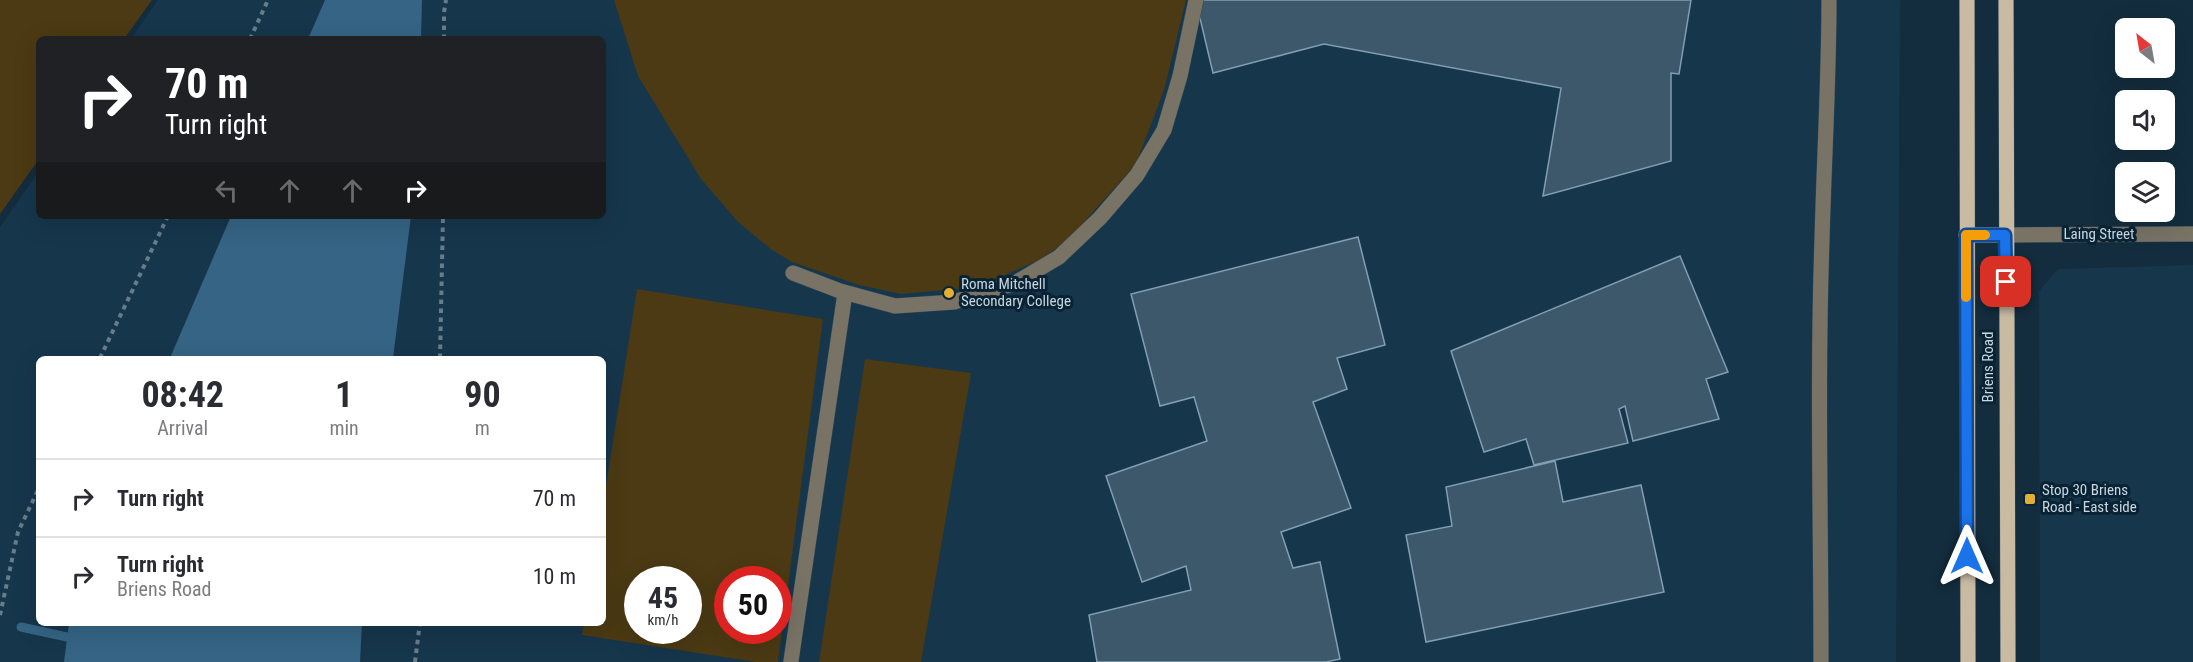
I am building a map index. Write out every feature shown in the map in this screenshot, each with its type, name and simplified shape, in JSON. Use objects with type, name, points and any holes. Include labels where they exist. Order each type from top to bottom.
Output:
[{"type":"main road","name":"Briens Road","points":[[1967,0],[1968,662]]},
{"type":"main road","name":"Briens Road","points":[[2006,0],[2008,662]]},
{"type":"main road","points":[[1966,235],[2005,235]]},
{"type":"street","points":[[793,273],[845,292],[895,306],[954,302],[1015,284],[1059,257],[1100,218],[1137,175],[1164,130],[1180,76],[1196,0]]},
{"type":"street","points":[[1821,662],[1821,262],[1828,95],[1828,0]]},
{"type":"street","name":"Laing Street","points":[[2005,235],[2193,234]]},
{"type":"street","points":[[791,661],[845,292]]},
{"type":"path","points":[[251,36],[268,0]]},
{"type":"path","points":[[444,36],[446,0]]},
{"type":"path","points":[[101,356],[167,219]]},
{"type":"path","points":[[440,356],[443,219]]},
{"type":"path","points":[[0,615],[18,532],[36,494]]},
{"type":"path","points":[[415,662],[420,626]]},
{"type":"shaded area","points":[[0,0],[152,0],[126,36],[36,36],[36,163],[0,214]]},
{"type":"shaded area","name":"Roma Mitchell Secondary College","points":[[158,0],[1900,0],[1896,662],[0,662],[0,227],[36,175],[36,219],[606,219],[606,36],[133,36]]},
{"type":"shaded area","points":[[325,0],[422,0],[421,36],[309,36]]},
{"type":"shaded area","points":[[614,0],[1186,0],[1164,90],[1136,164],[1067,241],[1039,260],[977,287],[901,294],[859,285],[792,262],[772,250],[738,222],[701,179],[638,76]]},
{"type":"shaded area","points":[[230,219],[411,219],[393,356],[171,356]]},
{"type":"shaded area","points":[[2193,265],[2193,662],[2040,662],[2039,291],[2058,269]]},
{"type":"shaded area","points":[[637,289],[823,319],[791,566],[714,566],[714,644],[780,644],[778,662],[756,662],[640,644],[702,644],[702,566],[624,566],[624,642],[582,635],[584,626],[606,626],[606,486]]},
{"type":"shaded area","points":[[865,359],[971,373],[921,662],[819,662]]},
{"type":"shaded area","points":[[69,626],[362,626],[360,662],[64,662]]},
{"type":"building","points":[[1201,0],[1691,0],[1679,74],[1671,73],[1671,161],[1543,196],[1561,88],[1324,44],[1213,73],[1199,14]]},
{"type":"building","points":[[1358,237],[1385,345],[1337,358],[1347,389],[1313,402],[1351,508],[1281,532],[1293,568],[1320,562],[1340,659],[1326,662],[1097,662],[1089,615],[1191,590],[1186,566],[1142,582],[1106,476],[1207,441],[1194,397],[1160,406],[1131,294]]},
{"type":"building","points":[[1680,256],[1728,372],[1706,379],[1719,419],[1633,441],[1625,406],[1619,409],[1628,443],[1534,465],[1526,439],[1484,452],[1451,351]]},
{"type":"building","points":[[1555,461],[1563,502],[1641,485],[1664,592],[1426,642],[1406,535],[1452,526],[1446,487]]},
{"type":"waterway","points":[[21,627],[67,637]]},
{"type":"slow traffic","points":[[1966,297],[1966,235],[1985,235]]},
{"type":"place","name":"Roma Mitchell Secondary College","points":[[949,293]]},
{"type":"place","name":"Stop 30 Briens Road - East side","points":[[2030,499]]},
{"type":"route","points":[[1967,556],[1966,235],[2005,235],[2006,282]]}]
